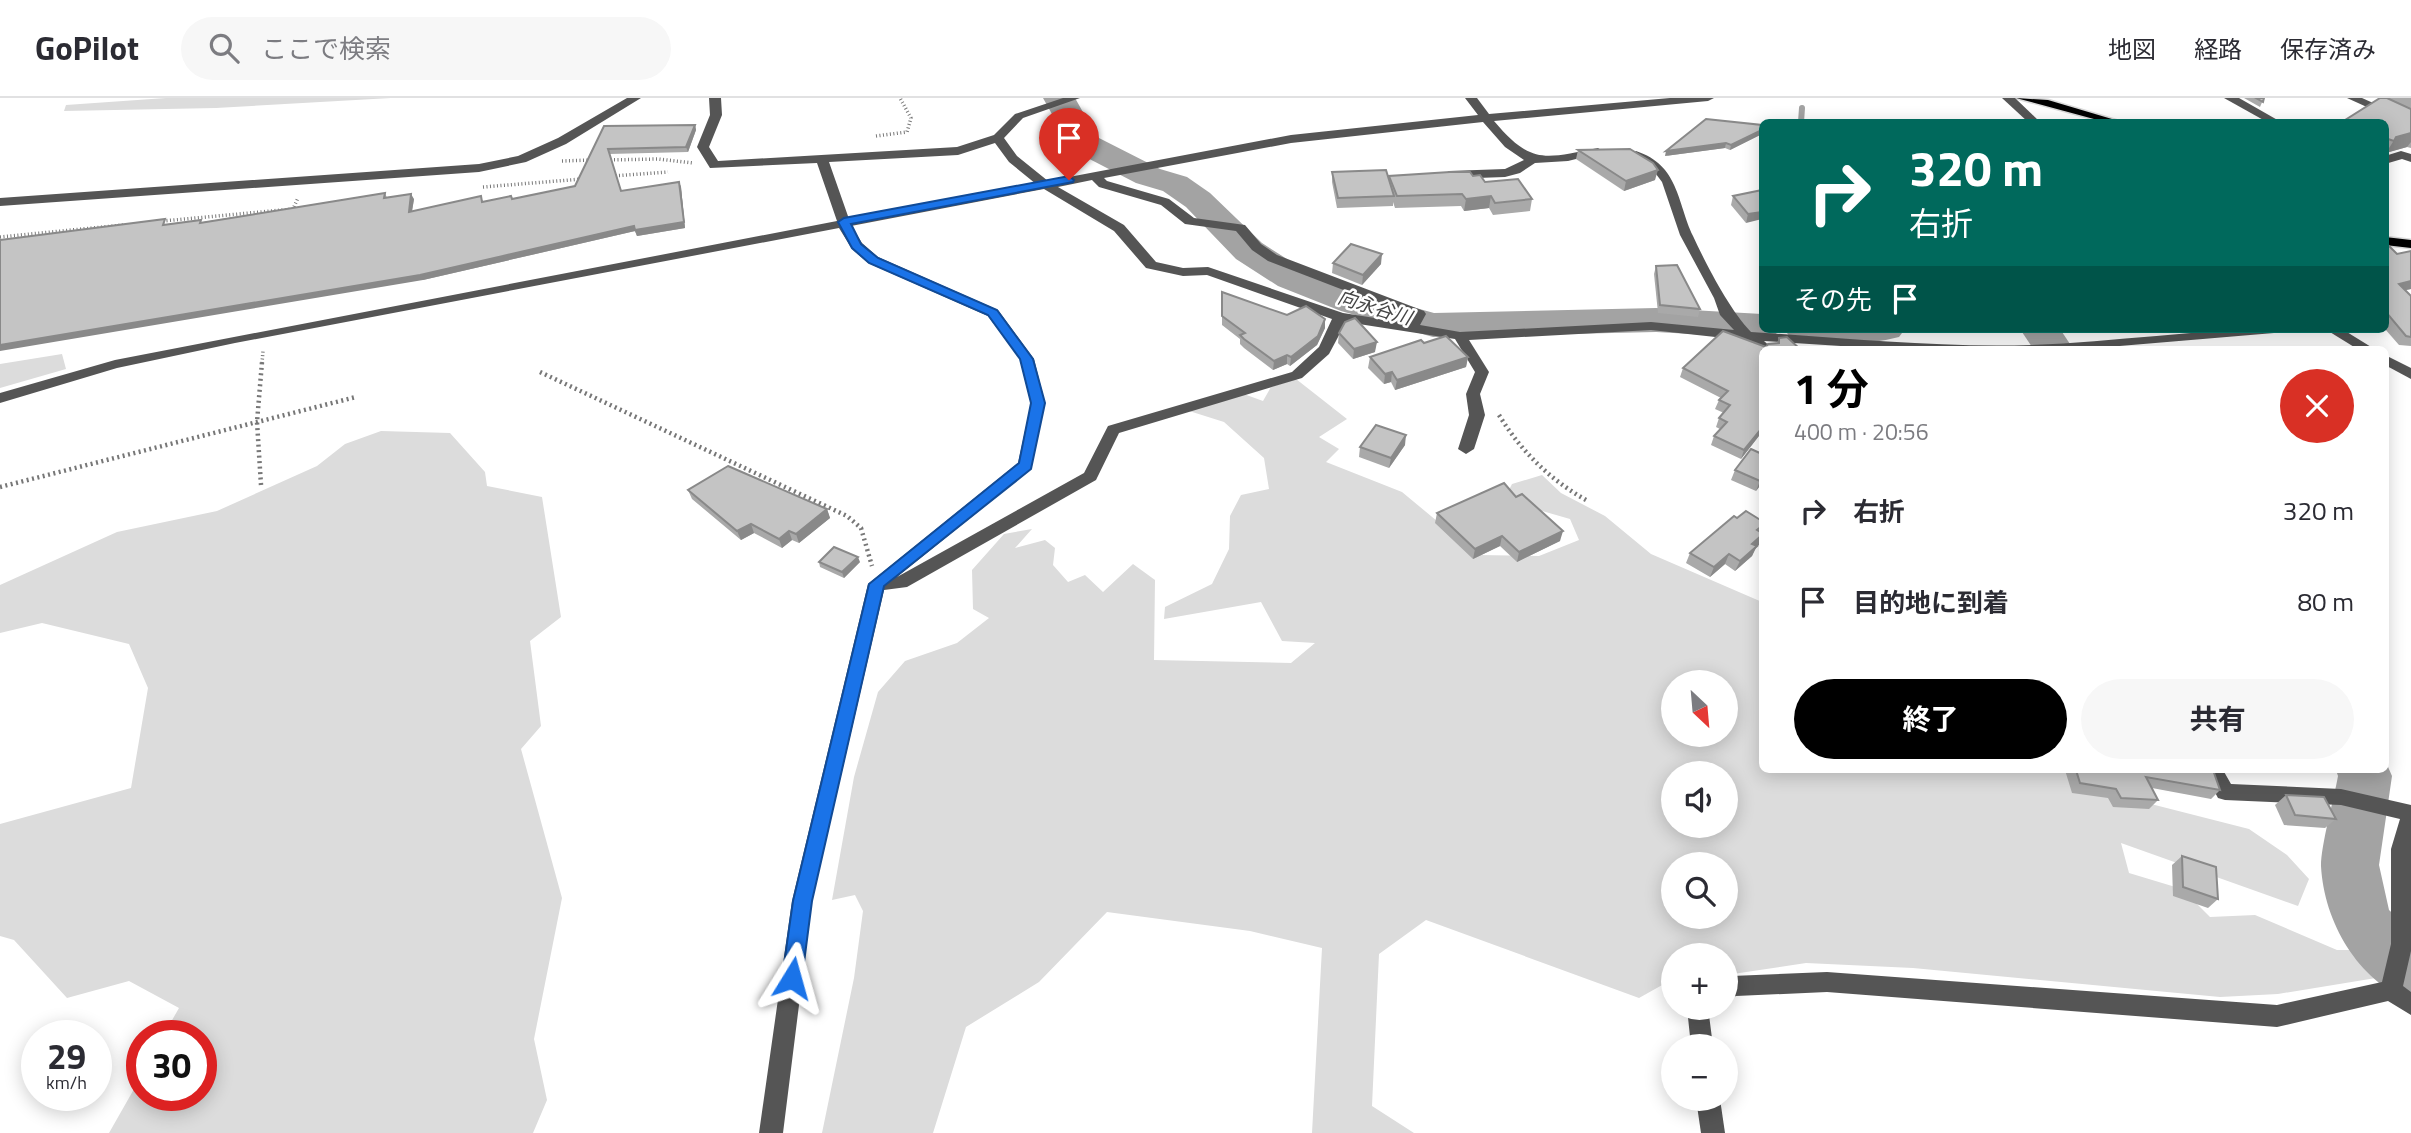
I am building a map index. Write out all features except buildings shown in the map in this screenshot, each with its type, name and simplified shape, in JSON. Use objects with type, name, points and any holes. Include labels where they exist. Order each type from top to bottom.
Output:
[{"type":"main road","points":[[2022,98],[2105,119]]},
{"type":"main road","points":[[2389,241],[2411,244]]},
{"type":"street","points":[[0,202],[479,168],[522,159],[562,141],[635,98]]},
{"type":"street","points":[[715,98],[716,115],[703,147],[714,165],[958,151],[998,138],[1019,116],[1074,98]]},
{"type":"street","points":[[1471,98],[1508,142],[1532,159],[1610,151]]},
{"type":"street","points":[[0,398],[115,364],[264,333],[1291,139],[1707,98]]},
{"type":"street","points":[[2008,98],[2031,119]]},
{"type":"street","points":[[2230,98],[2269,119]]},
{"type":"street","points":[[2353,98],[2411,124]]},
{"type":"street","points":[[998,138],[1013,159],[1044,184],[1119,228],[1151,265],[1183,272],[1208,271],[1340,317],[1460,336],[1651,326],[1747,336],[1910,346]]},
{"type":"street","points":[[1626,151],[1644,158],[1668,181],[1686,235],[1721,298],[1727,315],[1747,336],[1761,346]]},
{"type":"street","points":[[2389,160],[2401,155],[2411,158]]},
{"type":"street","points":[[771,1133],[802,901],[877,584],[1026,466],[1038,403],[1027,359],[993,313],[873,260],[856,246],[844,222],[822,159]]},
{"type":"street","points":[[1438,176],[1508,172],[1527,167],[1532,159]]},
{"type":"street","points":[[1098,174],[1103,184],[1165,202],[1191,221],[1240,229],[1253,247],[1281,263],[1315,272],[1363,294],[1406,307],[1419,314],[1411,329]]},
{"type":"street","points":[[877,584],[901,583],[1090,477],[1113,430],[1297,375],[1314,365],[1339,325],[1340,317]]},
{"type":"street","points":[[2064,346],[2225,333]]},
{"type":"street","points":[[2339,333],[2362,346]]},
{"type":"street","points":[[1460,336],[1482,372],[1473,394],[1477,415],[1466,449]]},
{"type":"street","points":[[2389,361],[2411,374]]},
{"type":"street","points":[[2215,773],[2225,792],[2341,797],[2405,813],[2401,849],[2402,944],[2391,990]]},
{"type":"street","points":[[1738,986],[1827,982],[2277,1016],[2391,990],[2411,1005]]},
{"type":"street","points":[[1710,1111],[1713,1133]]},
{"type":"path","points":[[562,161],[657,159],[714,165]]},
{"type":"path","points":[[159,221],[293,209],[299,198]]},
{"type":"path","points":[[0,237],[132,224]]},
{"type":"path","points":[[261,485],[257,422],[264,333]]},
{"type":"path","points":[[540,372],[847,516],[862,528],[877,584]]},
{"type":"path","points":[[1482,372],[1489,398],[1513,440],[1563,488],[1586,500]]},
{"type":"path","points":[[0,486],[356,397]]},
{"type":"shaded area","points":[[166,98],[391,98],[216,108],[64,111],[66,105]]},
{"type":"shaded area","points":[[62,354],[66,369],[0,388],[0,364]]},
{"type":"shaded area","points":[[1296,379],[1347,419],[1319,437],[1339,449],[1326,462],[1402,492],[1478,555],[1539,556],[1579,540],[1570,519],[1504,500],[1512,484],[1542,475],[1561,493],[1605,516],[1651,554],[1759,601],[1759,773],[2074,773],[2100,791],[2249,829],[2287,855],[2309,879],[2298,906],[2121,843],[2129,873],[2182,889],[2210,917],[2255,915],[2337,950],[2370,950],[2382,977],[2278,994],[2220,997],[1913,968],[1806,963],[1738,973],[1738,943],[1661,943],[1661,986],[1639,998],[1426,920],[1379,954],[1372,1106],[1414,1133],[1312,1133],[1322,948],[1250,931],[1107,912],[1039,982],[966,1027],[933,1133],[822,1133],[854,978],[863,911],[855,895],[832,900],[854,777],[878,692],[905,661],[957,643],[989,618],[973,609],[972,570],[1004,534],[1032,529],[1015,548],[1045,540],[1055,548],[1053,565],[1068,582],[1085,575],[1103,592],[1133,564],[1155,580],[1154,660],[1291,663],[1315,643],[1282,641],[1261,602],[1164,619],[1165,607],[1212,584],[1229,549],[1230,516],[1241,495],[1269,489],[1264,458],[1224,422],[1186,410],[1241,393],[1263,401],[1271,387]]},
{"type":"shaded area","points":[[381,431],[450,433],[485,472],[487,486],[542,497],[561,617],[530,641],[541,726],[521,749],[562,898],[534,1039],[547,1100],[533,1133],[109,1133],[126,1103],[126,1111],[217,1111],[217,1020],[172,1020],[179,1008],[129,981],[67,998],[14,940],[0,936],[0,824],[131,788],[148,688],[129,644],[42,623],[0,633],[0,585],[117,532],[217,511],[317,466],[345,444]]},
{"type":"waterway","name":"向永谷川","points":[[1059,98],[1084,143],[1148,176],[1175,184],[1198,200],[1249,251],[1291,278],[1355,303],[1433,325],[1656,320],[1759,326]]},
{"type":"waterway","points":[[1801,119],[1802,108]]},
{"type":"waterway","name":"向永谷川","points":[[2043,333],[2051,346]]},
{"type":"waterway","name":"向永谷川","points":[[2364,773],[2350,865],[2363,923],[2411,973]]},
{"type":"route","points":[[792,978],[802,901],[877,584],[1026,466],[1038,403],[1027,359],[993,313],[873,260],[856,246],[844,222],[1069,180]]}]
